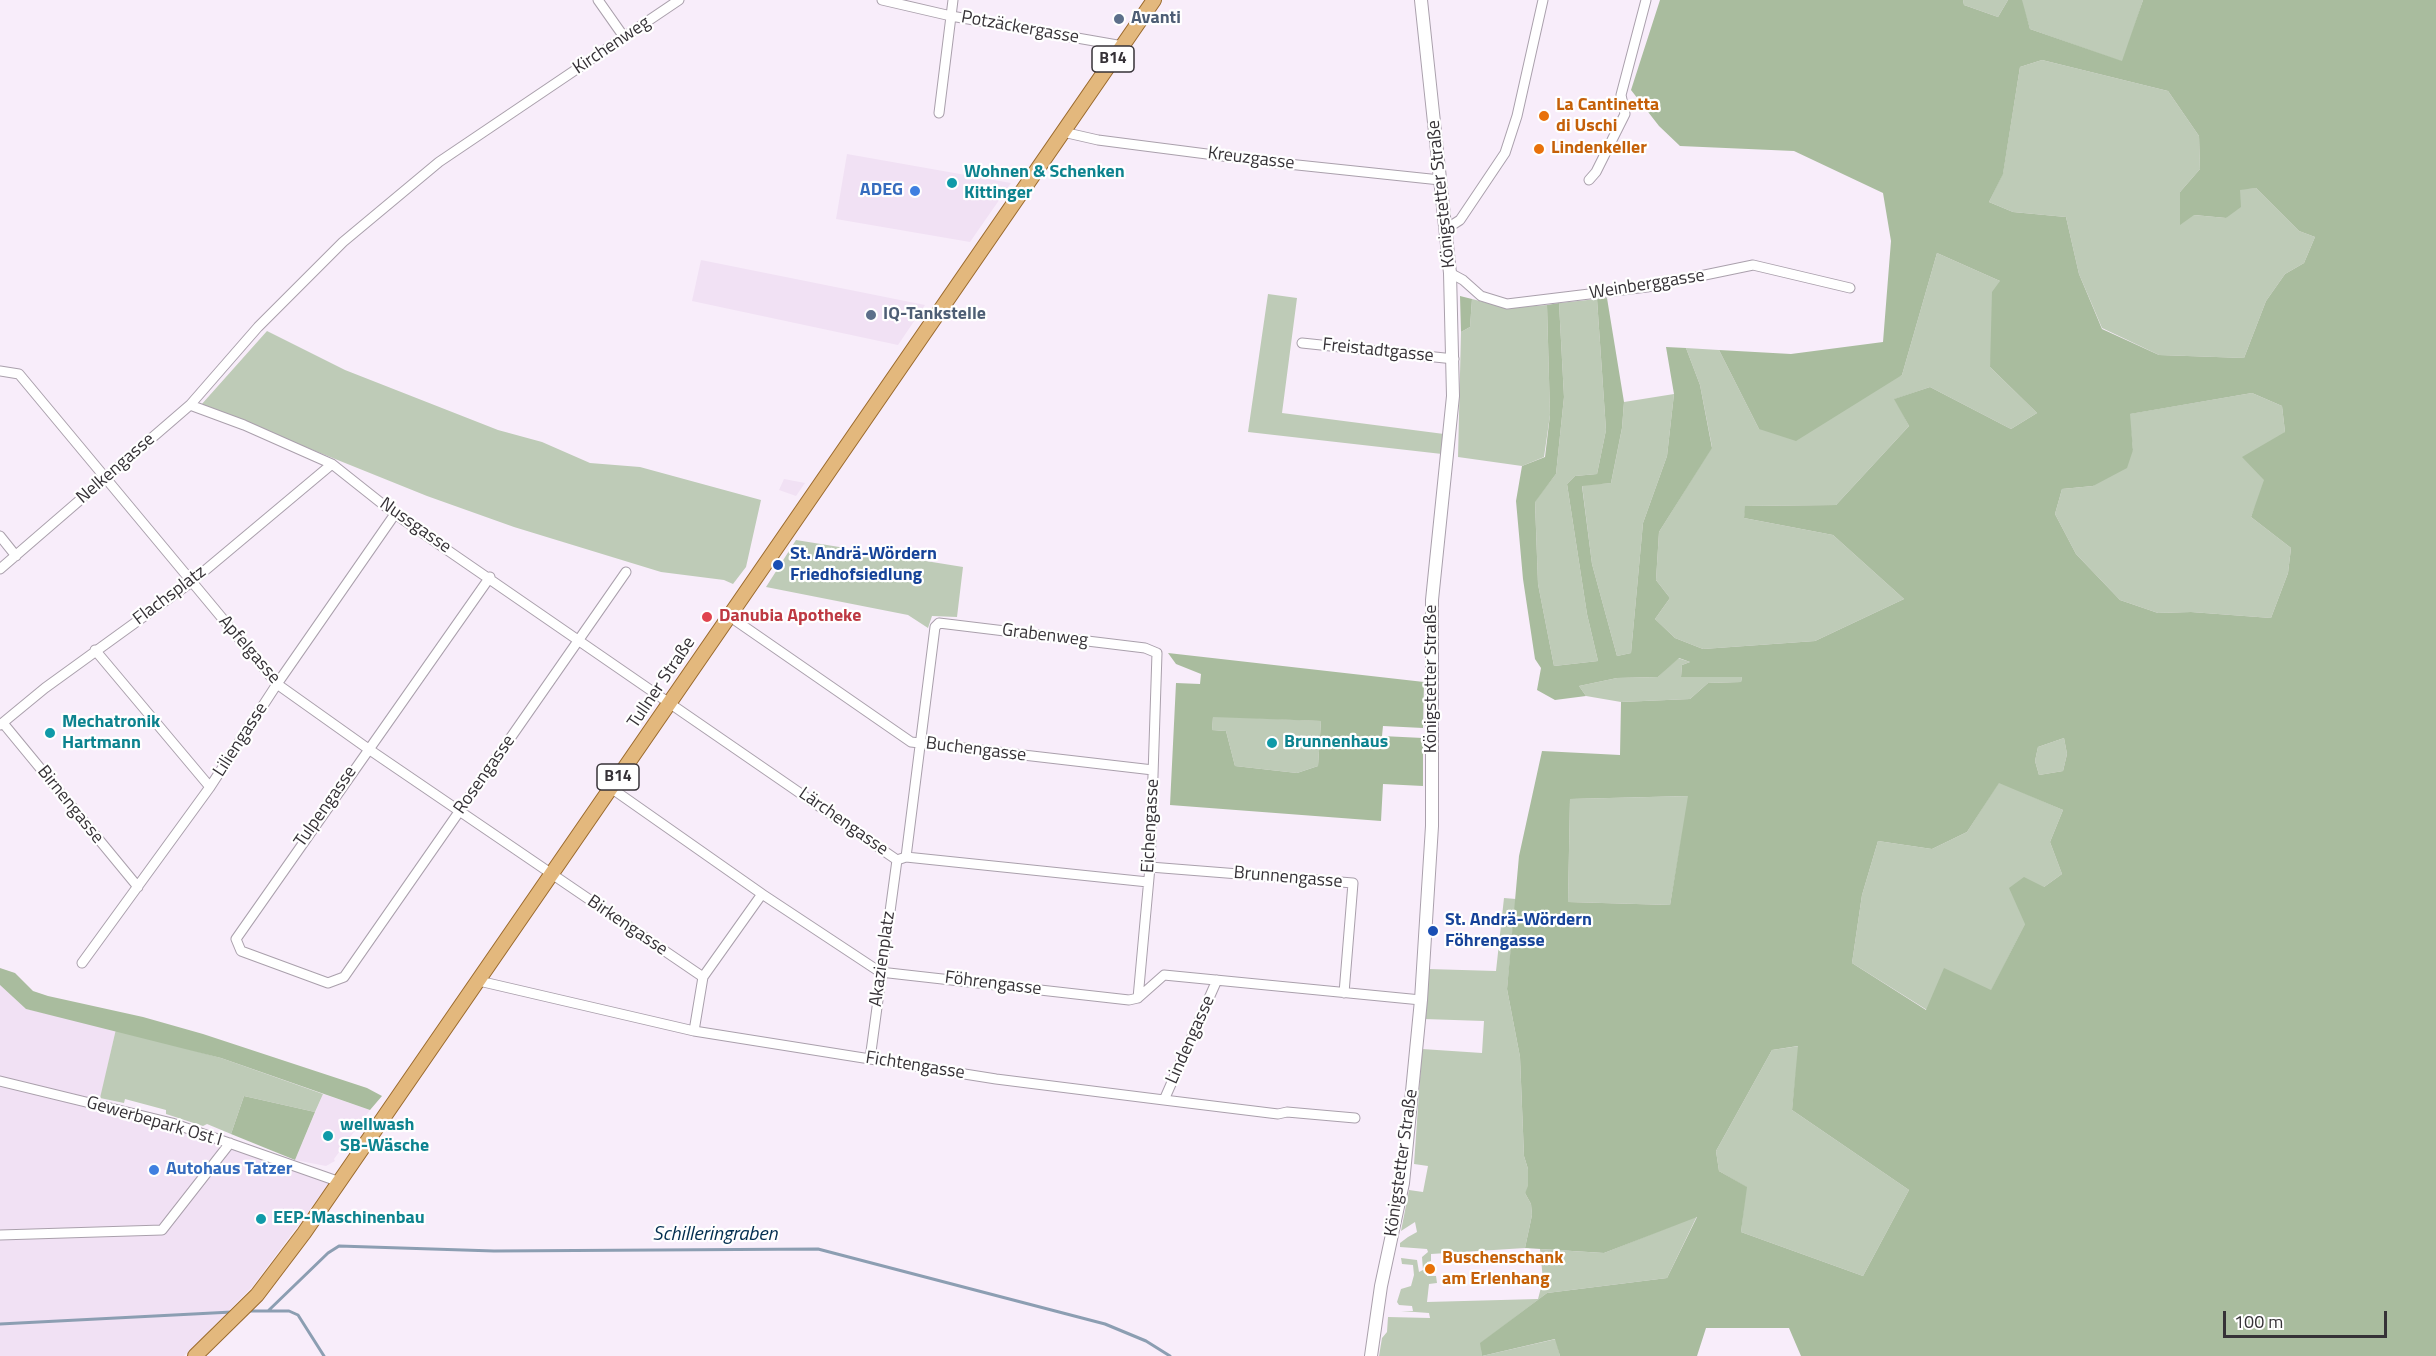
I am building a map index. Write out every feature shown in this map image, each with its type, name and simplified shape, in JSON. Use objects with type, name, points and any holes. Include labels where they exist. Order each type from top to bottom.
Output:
[{"type":"main road","name":"Tullner Straße","points":[[195,1356],[257,1295],[340,1182],[1154,0]]},
{"type":"main road","name":"Königstetter Straße","points":[[1371,1356],[1381,1286],[1402,1183],[1421,1000],[1431,825],[1432,600],[1452,428],[1455,359],[1446,229],[1421,0]]},
{"type":"street","points":[[598,0],[624,37]]},
{"type":"street","name":"Kirchenweg","points":[[228,363],[288,296],[344,242],[439,162],[679,0]]},
{"type":"street","name":"Potzäckergasse","points":[[882,0],[951,16],[1123,46]]},
{"type":"street","points":[[939,113],[953,0]]},
{"type":"street","points":[[1446,229],[1460,220],[1505,153],[1517,116],[1543,0]]},
{"type":"street","points":[[1589,180],[1596,172],[1624,114],[1621,95],[1646,0]]},
{"type":"street","name":"Kreuzgasse","points":[[1063,132],[1098,140],[1246,159],[1440,180]]},
{"type":"street","name":"Weinberggasse","points":[[1450,273],[1463,280],[1481,296],[1507,304],[1658,286],[1753,266],[1850,288]]},
{"type":"street","name":"Freistadtgasse","points":[[1302,343],[1455,359]]},
{"type":"street","name":"Nelkengasse","points":[[0,569],[190,405],[228,363]]},
{"type":"street","name":"Apfelgasse","points":[[0,371],[20,374],[190,583],[277,684],[552,874]]},
{"type":"street","name":"Nussgasse","points":[[190,405],[244,425],[332,464],[395,514],[628,672]]},
{"type":"street","name":"Flachsplatz","points":[[1,724],[95,650],[190,583],[332,464]]},
{"type":"street","name":"Liliengasse","points":[[82,963],[210,787],[277,684],[395,514]]},
{"type":"street","points":[[0,536],[16,556]]},
{"type":"street","name":"Rosengasse","points":[[344,977],[626,572]]},
{"type":"street","name":"Tulpengasse","points":[[344,977],[328,983],[241,951],[236,939],[367,748],[490,577]]},
{"type":"street","name":"Buchengasse","points":[[729,616],[911,742],[1153,770]]},
{"type":"street","name":"Grabenweg","points":[[935,627],[939,623],[1145,648],[1156,653]]},
{"type":"street","name":"Akazienplatz","points":[[870,1059],[880,972],[902,858],[935,627]]},
{"type":"street","points":[[95,650],[210,787]]},
{"type":"street","name":"Eichengasse","points":[[1138,998],[1150,867],[1156,653]]},
{"type":"street","name":"Lärchengasse","points":[[628,672],[670,703],[902,858],[1148,882]]},
{"type":"street","name":"Birnengasse","points":[[1,724],[138,887]]},
{"type":"street","name":"Föhrengasse","points":[[611,788],[762,894],[880,972],[1129,1000],[1138,998]]},
{"type":"street","name":"Brunnengasse","points":[[1150,867],[1353,883],[1344,993]]},
{"type":"street","name":"Birkengasse","points":[[552,874],[703,977]]},
{"type":"street","points":[[694,1031],[703,977],[762,894]]},
{"type":"street","points":[[1138,998],[1164,975],[1421,1000]]},
{"type":"street","name":"Lindengasse","points":[[1164,1100],[1217,980]]},
{"type":"street","name":"Fichtengasse","points":[[479,981],[694,1031],[996,1079],[1278,1114],[1287,1112],[1355,1118]]},
{"type":"street","name":"Gewerbepark Ost I","points":[[0,1081],[172,1123],[340,1182]]},
{"type":"street","points":[[0,1235],[162,1230],[230,1143]]},
{"type":"shaded area","points":[[847,154],[1011,183],[970,242],[836,219]]},
{"type":"shaded area","points":[[701,260],[925,305],[898,345],[692,301]]},
{"type":"shaded area","points":[[784,479],[805,483],[796,496],[779,490]]},
{"type":"shaded area","points":[[0,985],[26,1009],[116,1029],[100,1101],[334,1177],[253,1286],[184,1356],[0,1356]]},
{"type":"shaded area","name":"wellwash SB-Wäsche","points":[[323,1094],[370,1110],[334,1159],[335,1161],[326,1166],[295,1160]]},
{"type":"green space","points":[[1660,0],[1963,0],[1964,5],[1998,17],[2008,0],[2022,0],[2030,29],[2122,61],[2143,0],[2436,0],[2436,1356],[1801,1356],[1789,1328],[1706,1328],[1697,1356],[1560,1356],[1555,1339],[1482,1356],[1480,1343],[1547,1293],[1667,1278],[1697,1217],[1604,1253],[1525,1248],[1532,1215],[1531,1204],[1525,1193],[1528,1186],[1528,1169],[1524,1156],[1520,1057],[1507,989],[1519,856],[1542,751],[1620,755],[1621,702],[1690,699],[1708,683],[1741,682],[1742,677],[1681,677],[1682,665],[1690,662],[1679,658],[1658,677],[1617,678],[1579,686],[1586,696],[1555,700],[1537,690],[1541,668],[1535,659],[1523,579],[1516,501],[1522,466],[1545,457],[1550,415],[1547,305],[1559,303],[1564,397],[1556,474],[1535,502],[1538,584],[1554,666],[1598,661],[1587,614],[1567,484],[1575,476],[1597,474],[1606,430],[1597,299],[1607,298],[1624,402],[1622,428],[1611,483],[1582,486],[1592,564],[1617,656],[1631,653],[1643,523],[1667,456],[1674,394],[1666,347],[1686,348],[1700,385],[1712,448],[1659,532],[1656,580],[1670,598],[1655,619],[1675,638],[1703,649],[1815,641],[1904,599],[1833,535],[1744,518],[1745,506],[1836,505],[1909,426],[1894,399],[1930,387],[2011,429],[2037,413],[1990,367],[1992,292],[2000,281],[1937,253],[1902,375],[1796,441],[1759,429],[1719,350],[1791,354],[1883,342],[1891,241],[1883,193],[1794,151],[1680,146],[1659,126],[1631,90]],"holes":[[[2042,60],[2168,91],[2199,136],[2200,169],[2180,192],[2180,225],[2194,215],[2226,218],[2241,207],[2240,190],[2256,188],[2299,231],[2315,237],[2304,263],[2285,274],[2266,301],[2244,358],[2159,355],[2102,329],[2079,274],[2066,217],[2013,212],[1989,202],[2003,174],[2020,67]],[[2252,393],[2282,406],[2285,432],[2242,457],[2264,480],[2251,517],[2291,548],[2288,573],[2271,618],[2191,612],[2158,613],[2120,600],[2076,554],[2055,514],[2062,489],[2093,486],[2127,468],[2133,450],[2130,414]],[[2064,738],[2067,754],[2063,771],[2039,775],[2035,761],[2038,747]],[[1999,783],[2063,810],[2050,842],[2062,874],[2044,887],[2024,877],[2009,888],[2025,924],[1991,990],[1944,968],[1926,1010],[1852,963],[1862,895],[1878,841],[1932,849],[1967,832]],[[1688,796],[1670,905],[1568,902],[1570,799]],[[1798,1046],[1792,1110],[1909,1190],[1863,1276],[1741,1232],[1747,1187],[1719,1171],[1716,1151],[1772,1050]]]},
{"type":"green space","points":[[1963,0],[2008,0],[1998,17],[1964,5]]},
{"type":"green space","points":[[2021,0],[2143,0],[2123,62],[2030,29]]},
{"type":"green space","points":[[2042,60],[2168,91],[2199,136],[2200,169],[2180,192],[2194,215],[2226,218],[2239,189],[2256,188],[2299,231],[2315,237],[2304,263],[2285,274],[2266,301],[2244,358],[2159,355],[2102,328],[2079,274],[2066,217],[2013,212],[1989,202],[2003,173],[2020,67]]},
{"type":"green space","points":[[1937,253],[2000,281],[1990,367],[2037,413],[2011,429],[1930,387],[1895,399],[1909,426],[1836,505],[1746,506],[1744,518],[1833,535],[1904,599],[1815,641],[1703,649],[1675,638],[1655,619],[1670,598],[1656,580],[1659,532],[1712,447],[1700,385],[1686,348],[1719,350],[1759,429],[1902,375]]},
{"type":"green space","points":[[1268,294],[1297,298],[1282,413],[1444,434],[1442,454],[1248,432]]},
{"type":"green space","points":[[1460,296],[1472,299],[1470,327],[1461,332]]},
{"type":"green space","points":[[1472,299],[1507,308],[1547,305],[1550,415],[1544,457],[1522,466],[1458,457],[1461,332],[1470,327]]},
{"type":"green space","points":[[1597,299],[1606,430],[1597,474],[1575,476],[1567,484],[1587,614],[1598,661],[1554,666],[1538,584],[1535,501],[1556,474],[1564,397],[1559,303]]},
{"type":"green space","points":[[267,331],[345,370],[498,430],[542,442],[590,463],[640,467],[761,500],[746,567],[733,584],[724,580],[661,572],[514,527],[427,496],[201,405]]},
{"type":"green space","points":[[2252,393],[2282,406],[2285,432],[2251,517],[2291,548],[2288,573],[2271,618],[2191,612],[2158,613],[2120,600],[2076,554],[2055,514],[2062,489],[2093,486],[2133,450],[2129,414]]},
{"type":"green space","points":[[1674,394],[1667,456],[1643,523],[1631,653],[1617,656],[1592,564],[1582,485],[1611,483],[1622,428],[1624,402]]},
{"type":"green space","points":[[796,540],[963,567],[957,617],[932,616],[928,628],[908,615],[766,587]]},
{"type":"green space","points":[[1168,653],[1424,682],[1423,728],[1383,726],[1382,736],[1423,738],[1423,786],[1383,784],[1381,821],[1170,805],[1176,683],[1200,684],[1201,674],[1176,664]],"holes":[[[1213,717],[1321,721],[1318,766],[1297,773],[1235,766],[1226,731],[1212,730]]]},
{"type":"green space","points":[[1678,658],[1690,662],[1682,665],[1681,677],[1742,677],[1741,682],[1708,683],[1690,699],[1621,702],[1586,696],[1579,686],[1617,678],[1658,677]]},
{"type":"green space","points":[[1213,716],[1321,721],[1318,766],[1297,773],[1235,766],[1226,731],[1212,730]]},
{"type":"green space","points":[[2064,738],[2067,754],[2063,771],[2039,775],[2035,761],[2038,747]]},
{"type":"green space","points":[[1999,782],[2063,810],[2050,842],[2062,874],[2044,887],[1991,991],[1927,1010],[1852,963],[1862,895],[1878,841],[1932,849],[1967,832]]},
{"type":"green space","points":[[1689,796],[1670,905],[1568,902],[1570,799]]},
{"type":"green space","points":[[1504,898],[1516,899],[1507,989],[1520,1057],[1524,1156],[1528,1169],[1529,1187],[1525,1193],[1531,1204],[1532,1215],[1525,1248],[1431,1254],[1431,1261],[1427,1262],[1427,1276],[1436,1276],[1437,1283],[1429,1284],[1427,1302],[1538,1299],[1543,1280],[1540,1249],[1604,1253],[1697,1216],[1667,1278],[1547,1293],[1481,1343],[1482,1356],[1379,1356],[1382,1338],[1387,1332],[1388,1317],[1430,1318],[1429,1313],[1401,1311],[1413,1311],[1412,1306],[1399,1305],[1397,1302],[1401,1289],[1411,1286],[1414,1275],[1413,1265],[1402,1264],[1401,1258],[1417,1260],[1419,1272],[1423,1270],[1422,1257],[1428,1252],[1427,1249],[1400,1247],[1400,1243],[1417,1232],[1415,1222],[1401,1231],[1409,1190],[1423,1192],[1428,1166],[1414,1164],[1422,1049],[1482,1053],[1484,1021],[1424,1019],[1428,969],[1496,971]]},
{"type":"green space","points":[[0,968],[15,973],[33,991],[203,1034],[367,1088],[382,1096],[370,1110],[221,1058],[26,1009],[0,985]]},
{"type":"green space","points":[[116,1029],[221,1058],[323,1094],[315,1112],[244,1096],[231,1134],[207,1124],[203,1126],[166,1114],[166,1110],[125,1099],[124,1103],[100,1098]]},
{"type":"green space","points":[[1799,1046],[1792,1110],[1909,1190],[1863,1276],[1741,1232],[1746,1187],[1719,1171],[1716,1151],[1772,1050]]},
{"type":"green space","points":[[244,1096],[315,1112],[295,1160],[231,1134]]},
{"type":"green space","points":[[1556,1339],[1560,1356],[1482,1356]]},
{"type":"waterway","name":"Schilleringraben","points":[[268,1311],[328,1253],[339,1246],[494,1251],[818,1249],[1105,1324],[1146,1341],[1170,1356]]},
{"type":"waterway","points":[[248,1311],[289,1311],[298,1315],[324,1356]]},
{"type":"waterway","points":[[0,1324],[232,1312]]},
{"type":"place","name":"Avanti","points":[[1119,19]]},
{"type":"place","name":"La Cantinetta di Uschi","points":[[1544,116]]},
{"type":"place","name":"Lindenkeller","points":[[1539,149]]},
{"type":"place","name":"Wohnen & Schenken Kittinger","points":[[952,183]]},
{"type":"place","name":"ADEG","points":[[915,191]]},
{"type":"place","name":"IQ-Tankstelle","points":[[871,315]]},
{"type":"place","name":"St. Andrä-Wördern Friedhofsiedlung","points":[[778,565]]},
{"type":"place","name":"Danubia Apotheke","points":[[707,617]]},
{"type":"place","name":"Mechatronik Hartmann","points":[[50,733]]},
{"type":"place","name":"Brunnenhaus","points":[[1272,743]]},
{"type":"place","name":"St. Andrä-Wördern Föhrengasse","points":[[1433,931]]},
{"type":"place","name":"wellwash SB-Wäsche","points":[[328,1136]]},
{"type":"place","name":"Autohaus Tatzer","points":[[154,1170]]},
{"type":"place","name":"EEP-Maschinenbau","points":[[261,1219]]},
{"type":"place","name":"Buschenschank am Erlenhang","points":[[1430,1269]]}]
